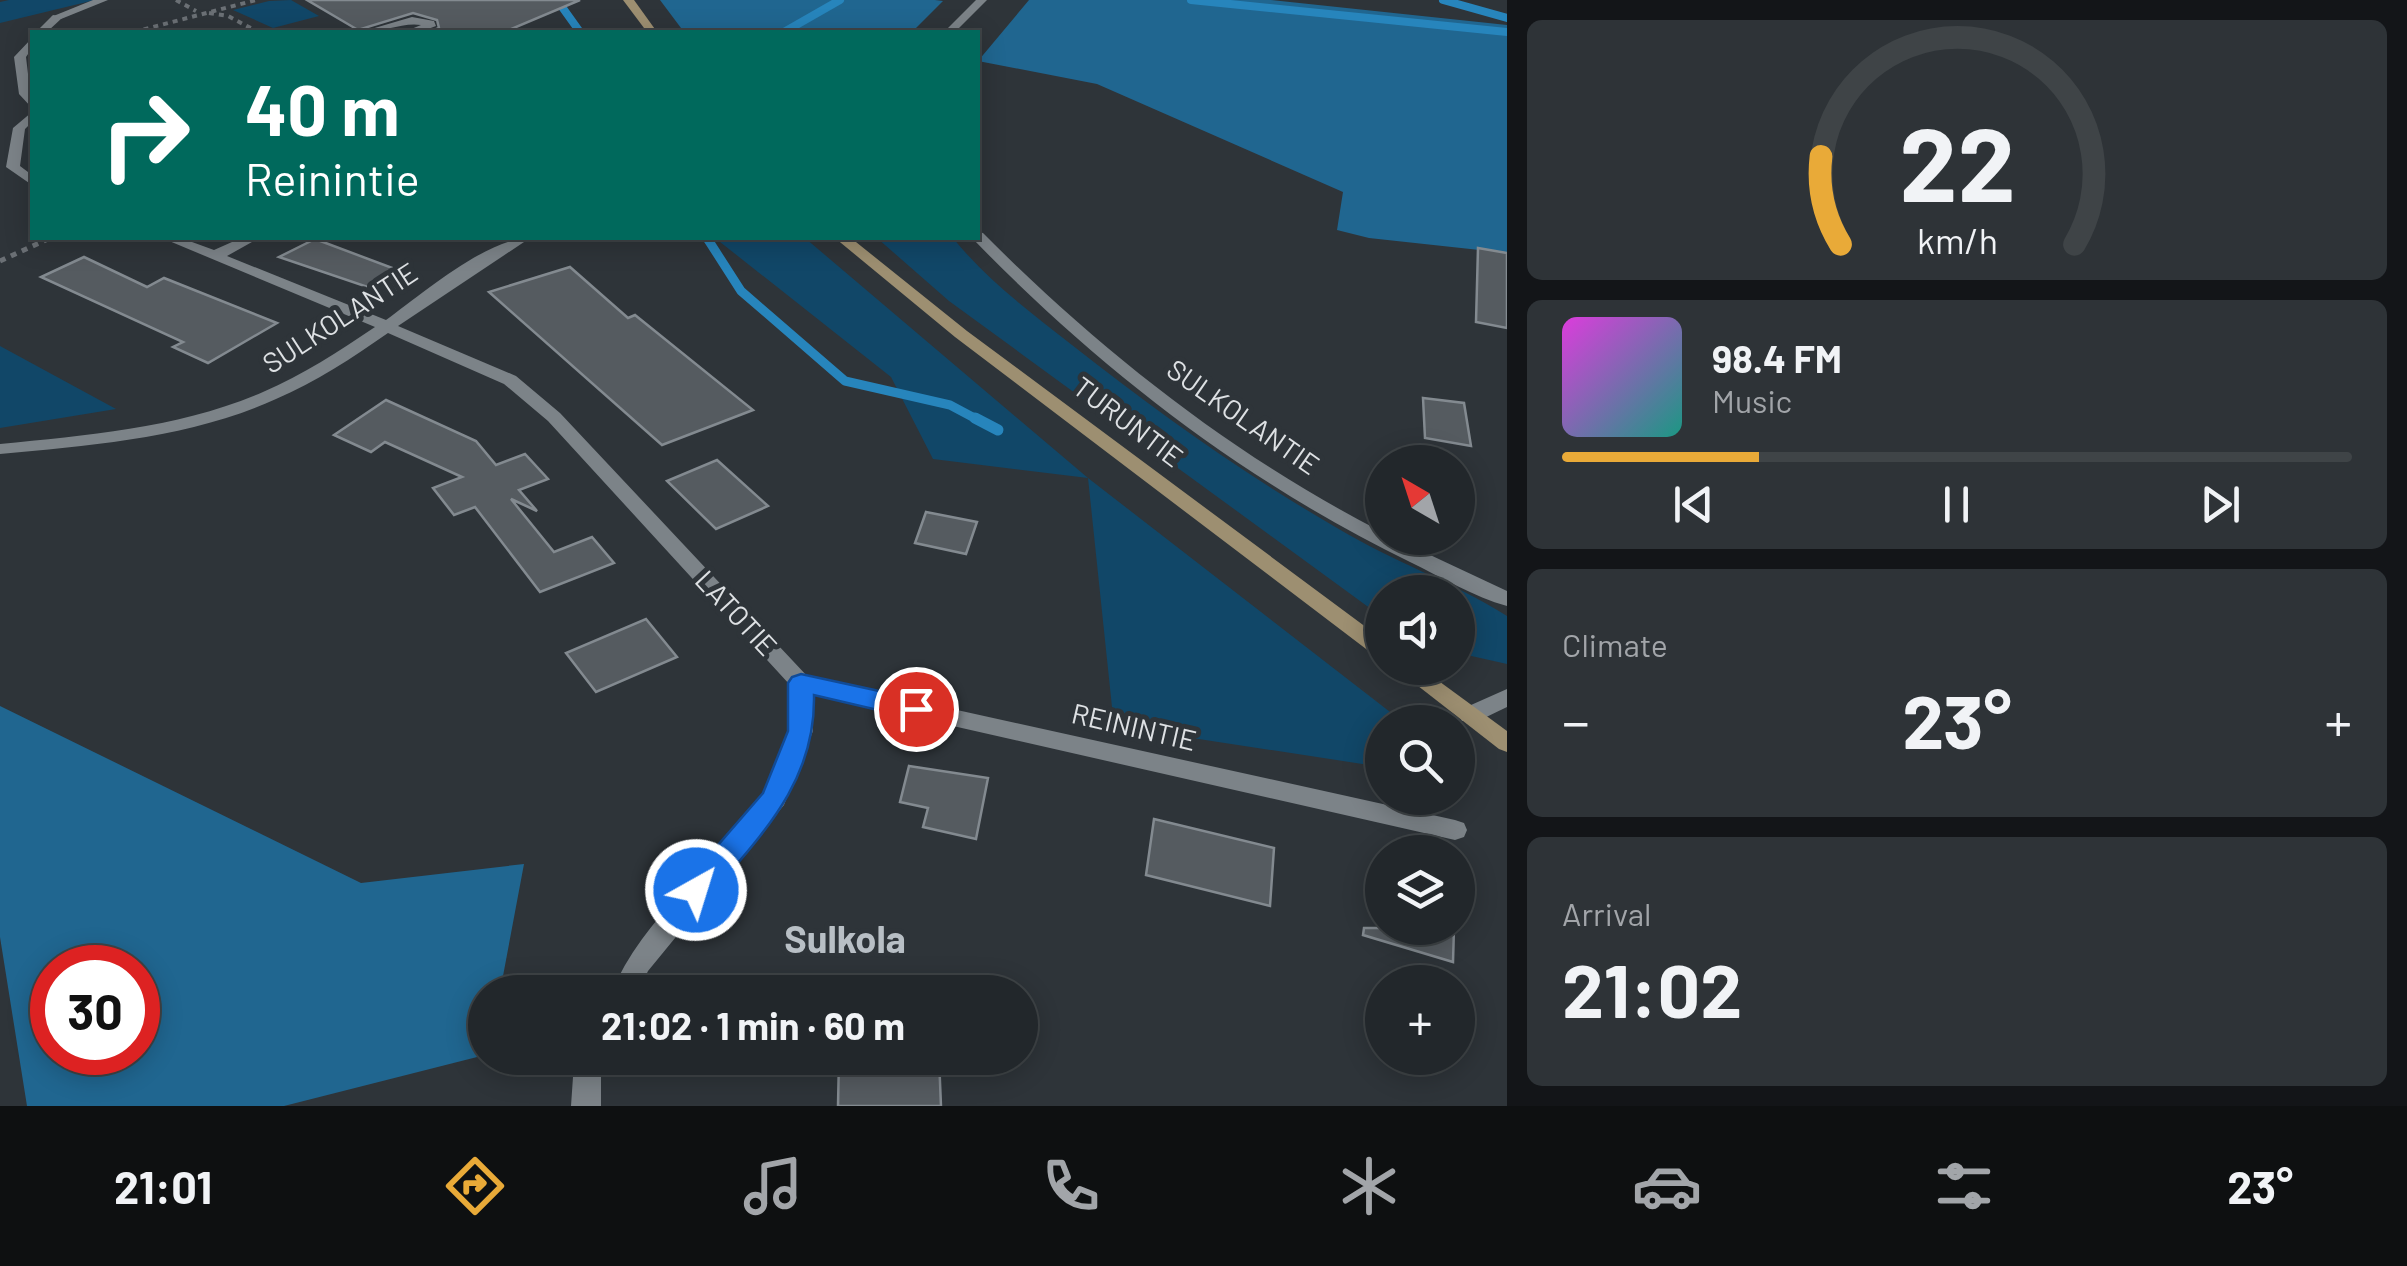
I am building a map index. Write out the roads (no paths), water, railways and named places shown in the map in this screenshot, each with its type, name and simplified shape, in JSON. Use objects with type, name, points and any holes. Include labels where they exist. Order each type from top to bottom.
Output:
[{"type":"main road","points":[[628,0],[650,30]]},
{"type":"main road","name":"TURUNTIE","points":[[844,240],[960,334],[1365,637]]},
{"type":"main road","points":[[1429,685],[1455,705]]},
{"type":"main road","points":[[1475,720],[1507,743]]},
{"type":"street","points":[[42,30],[56,17],[103,0]]},
{"type":"street","points":[[952,30],[982,0]]},
{"type":"street","points":[[374,30],[412,20],[430,22],[430,26],[416,30]]},
{"type":"street","points":[[30,44],[20,57],[25,94],[30,101]]},
{"type":"street","points":[[30,118],[19,128],[13,167],[30,180]]},
{"type":"street","name":"SULKOLANTIE","points":[[980,238],[1081,334],[1210,432],[1346,520],[1507,599]]},
{"type":"street","name":"LATOTIE","points":[[174,240],[510,380],[532,398],[801,683]]},
{"type":"street","points":[[214,256],[248,240]]},
{"type":"street","name":"SULKOLANTIE","points":[[0,449],[173,427],[254,404],[306,379],[454,276],[519,240]]},
{"type":"street","points":[[633,975],[638,963],[775,798],[802,731],[801,683]]},
{"type":"street","name":"REININTIE","points":[[801,683],[1455,830]]},
{"type":"street","points":[[1475,713],[1507,696]]},
{"type":"street","points":[[586,1106],[588,1075]]},
{"type":"waterway","points":[[557,0],[579,30]]},
{"type":"waterway","points":[[788,30],[840,0]]},
{"type":"waterway","points":[[1191,0],[1507,32]]},
{"type":"waterway","points":[[1443,0],[1507,18]]},
{"type":"waterway","points":[[708,240],[741,291],[845,381],[950,405],[980,421]]},
{"type":"waterway","points":[[975,418],[998,430]]},
{"type":"district","name":"Sulkola","points":[[845,940]]}]
